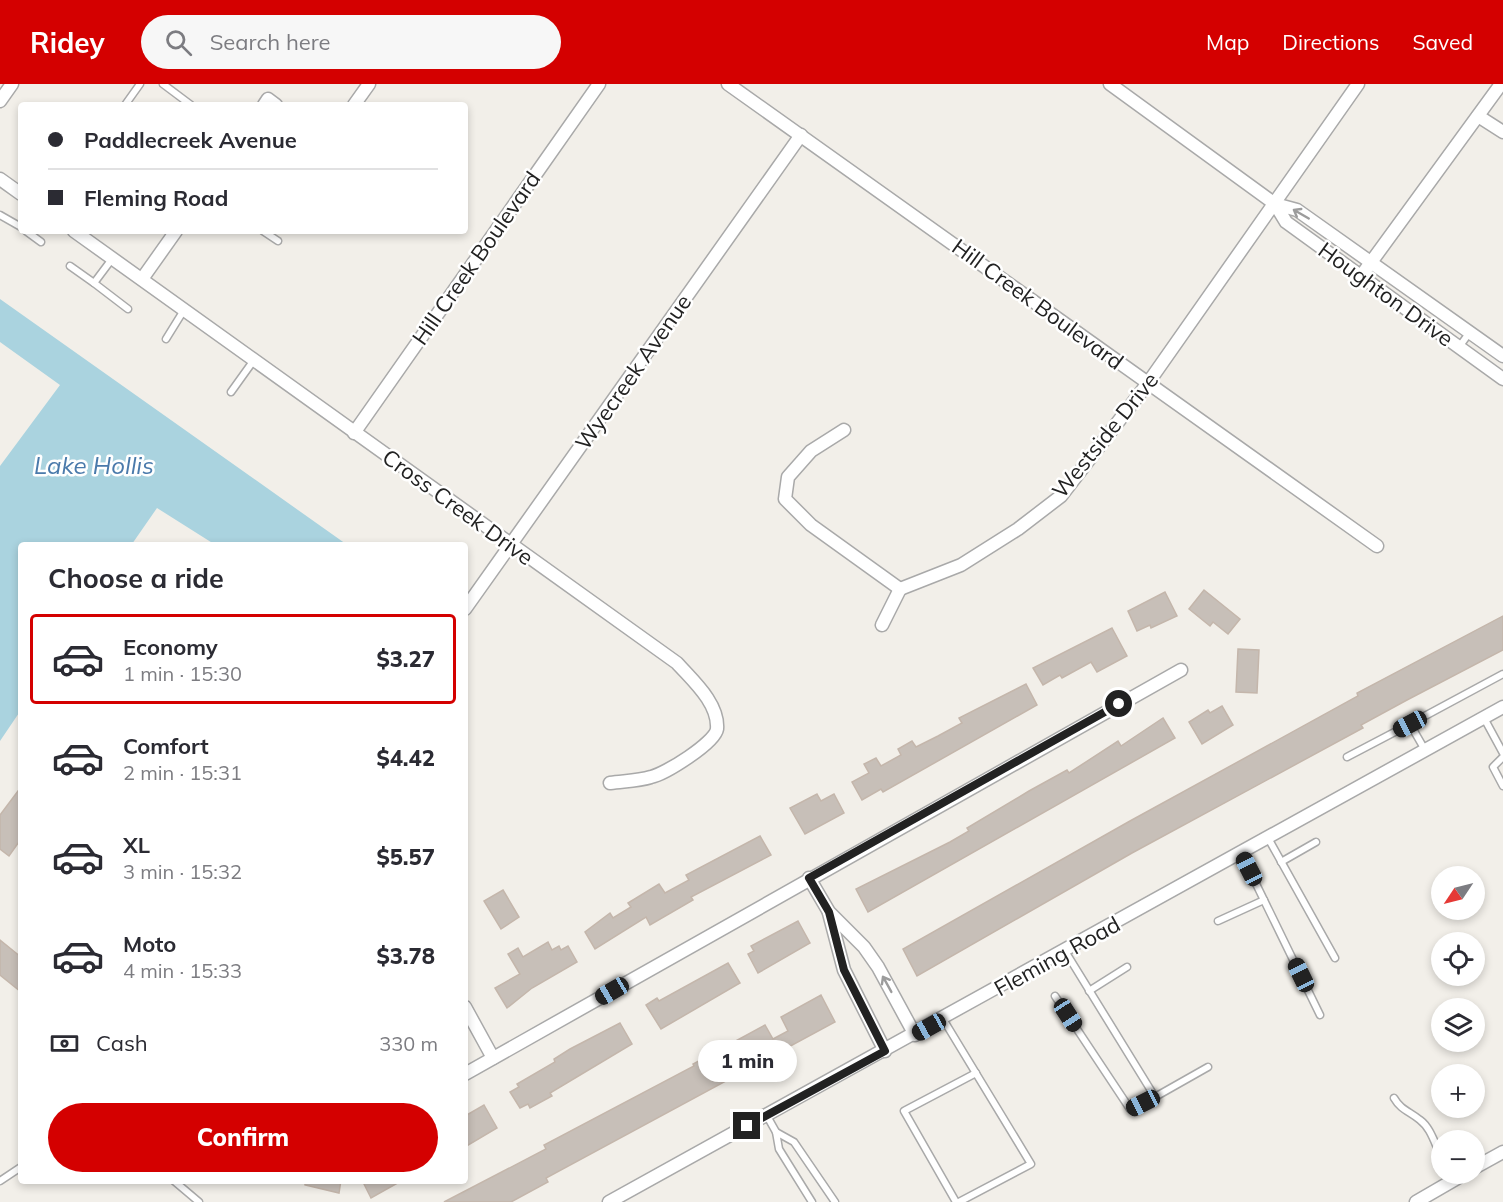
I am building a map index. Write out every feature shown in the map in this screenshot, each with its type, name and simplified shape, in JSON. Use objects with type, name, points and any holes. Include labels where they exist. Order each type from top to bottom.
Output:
[{"type":"street","points":[[1,98],[12,84]]},
{"type":"street","points":[[356,102],[369,84]]},
{"type":"street","name":"Hill Creek Boulevard","points":[[354,433],[599,84]]},
{"type":"street","name":"Hill Creek Boulevard","points":[[728,84],[1377,546]]},
{"type":"street","name":"Houghton Drive","points":[[1110,84],[1275,204],[1297,210],[1503,356]]},
{"type":"street","name":"Westside Drive","points":[[900,589],[961,565],[1018,529],[1061,496],[1149,383],[1358,84]]},
{"type":"street","points":[[1361,276],[1501,84]]},
{"type":"street","points":[[1478,116],[1503,132]]},
{"type":"street","name":"Wyecreek Avenue","points":[[468,605],[801,135]]},
{"type":"street","points":[[0,179],[18,192]]},
{"type":"street","name":"Houghton Drive","points":[[1275,204],[1286,222],[1503,379]]},
{"type":"street","name":"Cross Creek Drive","points":[[78,234],[677,663],[704,693],[714,713],[717,729],[710,742],[654,777],[610,783]]},
{"type":"street","points":[[142,279],[174,234]]},
{"type":"street","points":[[844,430],[811,451],[788,477],[785,500],[811,525],[900,589],[882,625]]},
{"type":"street","points":[[468,1072],[1181,669]]},
{"type":"street","name":"Fleming Road","points":[[609,1202],[915,1035],[1503,707]]},
{"type":"street","points":[[809,878],[829,912],[864,947],[915,1035]]},
{"type":"street","points":[[829,912],[844,970],[885,1051]]},
{"type":"street","points":[[468,1012],[493,1058]]},
{"type":"street","points":[[1485,1162],[1503,1152]]},
{"type":"street","points":[[1416,1202],[1441,1184]]},
{"type":"lane","points":[[127,102],[140,84]]},
{"type":"lane","points":[[163,84],[187,102]]},
{"type":"lane","points":[[0,214],[18,225]]},
{"type":"lane","points":[[30,234],[41,242]]},
{"type":"lane","points":[[268,234],[278,241]]},
{"type":"lane","points":[[94,283],[113,258]]},
{"type":"lane","points":[[70,266],[128,309]]},
{"type":"lane","points":[[166,339],[184,310]]},
{"type":"lane","points":[[1459,347],[1470,332]]},
{"type":"lane","points":[[231,392],[254,360]]},
{"type":"lane","points":[[1347,757],[1503,674]]},
{"type":"lane","points":[[1484,718],[1503,755],[1493,767],[1503,786]]},
{"type":"lane","points":[[1410,724],[1425,751]]},
{"type":"lane","points":[[1268,838],[1335,958]]},
{"type":"lane","points":[[1281,862],[1316,842]]},
{"type":"lane","points":[[1241,853],[1320,1015]]},
{"type":"lane","points":[[1218,921],[1264,900]]},
{"type":"lane","points":[[1065,951],[1155,1097]]},
{"type":"lane","points":[[1089,991],[1127,967]]},
{"type":"lane","points":[[1055,996],[1130,1109],[1208,1066]]},
{"type":"lane","points":[[943,1019],[976,1073],[1031,1164],[958,1202],[904,1111],[976,1073]]},
{"type":"lane","points":[[1394,1098],[1399,1108],[1420,1120],[1431,1133]]},
{"type":"lane","points":[[767,1116],[776,1132],[779,1149],[812,1202]]},
{"type":"lane","points":[[776,1132],[794,1142],[835,1202]]},
{"type":"lane","points":[[0,1181],[18,1169]]},
{"type":"lane","points":[[178,1184],[199,1202]]},
{"type":"water","name":"Lake Hollis","points":[[0,299],[343,542],[211,542],[157,508],[133,542],[18,542],[18,714],[0,741],[0,466],[60,385],[0,342]]},
{"type":"building","points":[[1204,590],[1240,619],[1228,634],[1213,622],[1210,626],[1189,609]]},
{"type":"building","points":[[1165,592],[1177,616],[1151,628],[1150,625],[1137,631],[1128,611]]},
{"type":"building","points":[[1503,616],[1503,650],[1361,725],[1363,728],[1132,853],[917,976],[903,949],[1358,696],[1357,693]]},
{"type":"building","points":[[1112,628],[1127,656],[1097,672],[1091,662],[1062,678],[1060,675],[1043,685],[1033,668]]},
{"type":"building","points":[[1238,649],[1259,650],[1257,693],[1236,692]]},
{"type":"building","points":[[1026,684],[1037,705],[883,792],[881,789],[862,800],[852,782],[869,773],[864,764],[876,758],[881,766],[901,755],[898,749],[912,741],[916,747],[938,736],[962,723],[959,718]]},
{"type":"building","points":[[1222,706],[1233,725],[1202,744],[1189,722],[1208,710],[1210,713]]},
{"type":"building","points":[[1163,718],[1175,738],[868,912],[856,889],[950,842],[969,831],[967,828],[1029,791],[1067,770],[1069,773],[1118,741],[1121,746]]},
{"type":"building","points":[[18,791],[18,843],[9,856],[0,849],[0,815]]},
{"type":"building","points":[[817,794],[821,801],[834,794],[844,813],[805,834],[790,808]]},
{"type":"building","points":[[760,836],[771,855],[691,897],[693,900],[650,925],[646,917],[595,949],[585,932],[610,913],[613,918],[631,907],[628,903],[659,884],[665,893],[689,880],[686,875]]},
{"type":"building","points":[[503,890],[519,917],[501,929],[484,901]]},
{"type":"building","points":[[798,921],[810,943],[758,973],[748,954],[754,951],[751,946]]},
{"type":"building","points":[[0,940],[18,955],[18,990],[0,975]]},
{"type":"building","points":[[548,942],[552,950],[559,946],[561,950],[568,946],[577,962],[532,988],[507,1008],[495,988],[520,974],[508,954],[518,948],[523,957]]},
{"type":"building","points":[[728,963],[740,983],[661,1029],[646,1005],[657,998],[659,1001]]},
{"type":"building","points":[[821,995],[835,1022],[546,1178],[548,1182],[511,1202],[444,1202],[546,1149],[544,1145],[694,1066],[693,1064],[765,1025],[773,1039],[788,1031],[781,1017]]},
{"type":"building","points":[[620,1023],[632,1044],[550,1093],[552,1096],[530,1108],[528,1104],[520,1108],[510,1092],[519,1087],[517,1084],[555,1062],[554,1059],[570,1049]]},
{"type":"building","points":[[484,1105],[497,1128],[468,1145],[468,1114]]},
{"type":"building","points":[[305,1184],[340,1184],[339,1193]]},
{"type":"building","points":[[364,1184],[396,1184],[371,1198]]},
{"type":"route","points":[[747,1126],[885,1051],[844,970],[837,951],[829,912],[809,878],[1119,704]]}]
